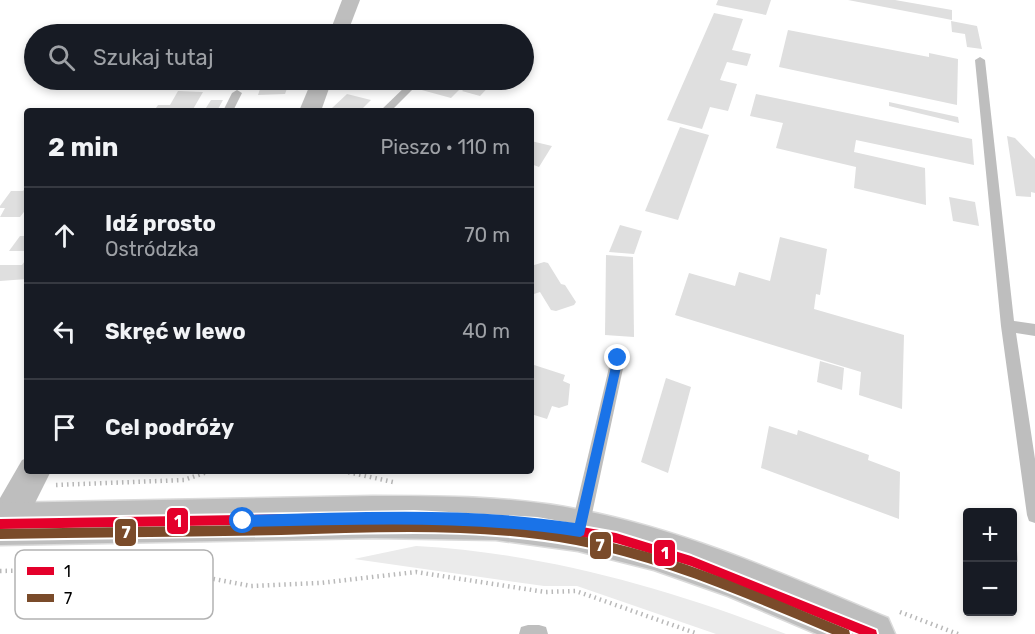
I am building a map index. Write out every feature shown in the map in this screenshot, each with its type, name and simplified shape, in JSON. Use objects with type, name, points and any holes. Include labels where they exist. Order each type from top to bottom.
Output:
[{"type":"main road","points":[[3,524],[440,517],[536,523],[580,530],[669,555],[740,580],[872,634]]},
{"type":"street","points":[[342,24],[351,0]]},
{"type":"street","points":[[311,108],[318,90]]},
{"type":"street","points":[[3,524],[30,479]]},
{"type":"lane","points":[[980,60],[1008,326],[1035,515]]},
{"type":"lane","points":[[388,108],[407,90]]},
{"type":"lane","points":[[230,108],[237,93]]},
{"type":"lane","points":[[1008,326],[1035,330]]},
{"type":"lane","points":[[580,530],[618,358]]},
{"type":"lane","points":[[528,634],[539,634]]},
{"type":"path","points":[[30,479],[184,480],[201,474]]},
{"type":"path","points":[[0,571],[15,571]]},
{"type":"path","points":[[213,579],[251,586],[320,583],[416,572],[545,592],[576,591],[698,634]]},
{"type":"shaded area","points":[[416,546],[511,556],[604,575],[696,602],[786,634],[716,634],[577,586],[544,586],[354,559]]},
{"type":"building","points":[[718,0],[771,0],[766,15],[716,5]]},
{"type":"building","points":[[848,0],[895,0],[952,10],[952,20]]},
{"type":"building","points":[[714,13],[743,19],[732,50],[751,54],[747,66],[727,62],[720,80],[737,84],[728,111],[710,107],[702,129],[667,120]]},
{"type":"building","points":[[951,21],[977,26],[982,49],[967,47],[965,34],[952,32]]},
{"type":"building","points":[[788,30],[929,57],[929,53],[958,59],[957,105],[779,67]]},
{"type":"building","points":[[260,90],[286,90],[285,94],[258,95]]},
{"type":"building","points":[[422,90],[459,90],[451,98]]},
{"type":"building","points":[[463,90],[486,90],[480,96]]},
{"type":"building","points":[[178,91],[203,92],[194,108],[156,108],[158,105],[170,105]]},
{"type":"building","points":[[347,94],[371,100],[363,108],[332,108]]},
{"type":"building","points":[[756,94],[972,139],[974,165],[856,140],[854,152],[925,168],[926,205],[854,188],[856,167],[776,148],[783,123],[750,116]]},
{"type":"building","points":[[211,100],[223,100],[219,108],[206,108]]},
{"type":"building","points":[[889,102],[958,117],[959,123],[889,106]]},
{"type":"building","points":[[680,127],[709,135],[678,220],[645,211]]},
{"type":"building","points":[[1007,136],[1015,138],[1035,159],[1035,193],[1031,192],[1031,197],[1016,196]]},
{"type":"building","points":[[534,142],[552,146],[539,167],[534,165]]},
{"type":"building","points":[[11,191],[23,191],[24,212],[20,217],[0,217],[5,208],[0,208],[0,206]]},
{"type":"building","points":[[949,197],[975,202],[979,226],[953,221]]},
{"type":"building","points":[[620,225],[642,231],[634,254],[609,252]]},
{"type":"building","points":[[20,236],[24,236],[24,251],[9,251]]},
{"type":"building","points":[[780,237],[827,249],[820,295],[816,294],[814,309],[904,335],[902,409],[859,395],[861,372],[675,315],[689,273],[735,286],[739,272],[770,281]]},
{"type":"building","points":[[606,255],[633,257],[634,337],[605,335]]},
{"type":"building","points":[[24,262],[24,279],[0,281],[0,265],[22,265]]},
{"type":"building","points":[[548,263],[576,302],[574,305],[556,311],[551,310],[540,292],[534,294],[534,265]]},
{"type":"building","points":[[820,361],[844,368],[842,390],[817,382]]},
{"type":"building","points":[[534,365],[565,375],[563,381],[570,384],[568,405],[559,408],[552,406],[547,419],[534,415]]},
{"type":"building","points":[[666,378],[691,387],[668,473],[641,462]]},
{"type":"building","points":[[769,426],[797,435],[798,430],[869,455],[868,460],[900,472],[899,519],[761,468]]},
{"type":"transit line","name":"1","points":[[0,524],[414,517],[537,524],[616,538],[691,561],[872,634]]},
{"type":"transit line","name":"7","points":[[0,534],[386,528],[462,528],[537,534],[610,547],[679,568],[845,634]]},
{"type":"route","points":[[243,521],[440,517],[536,523],[580,530],[618,358]]}]
